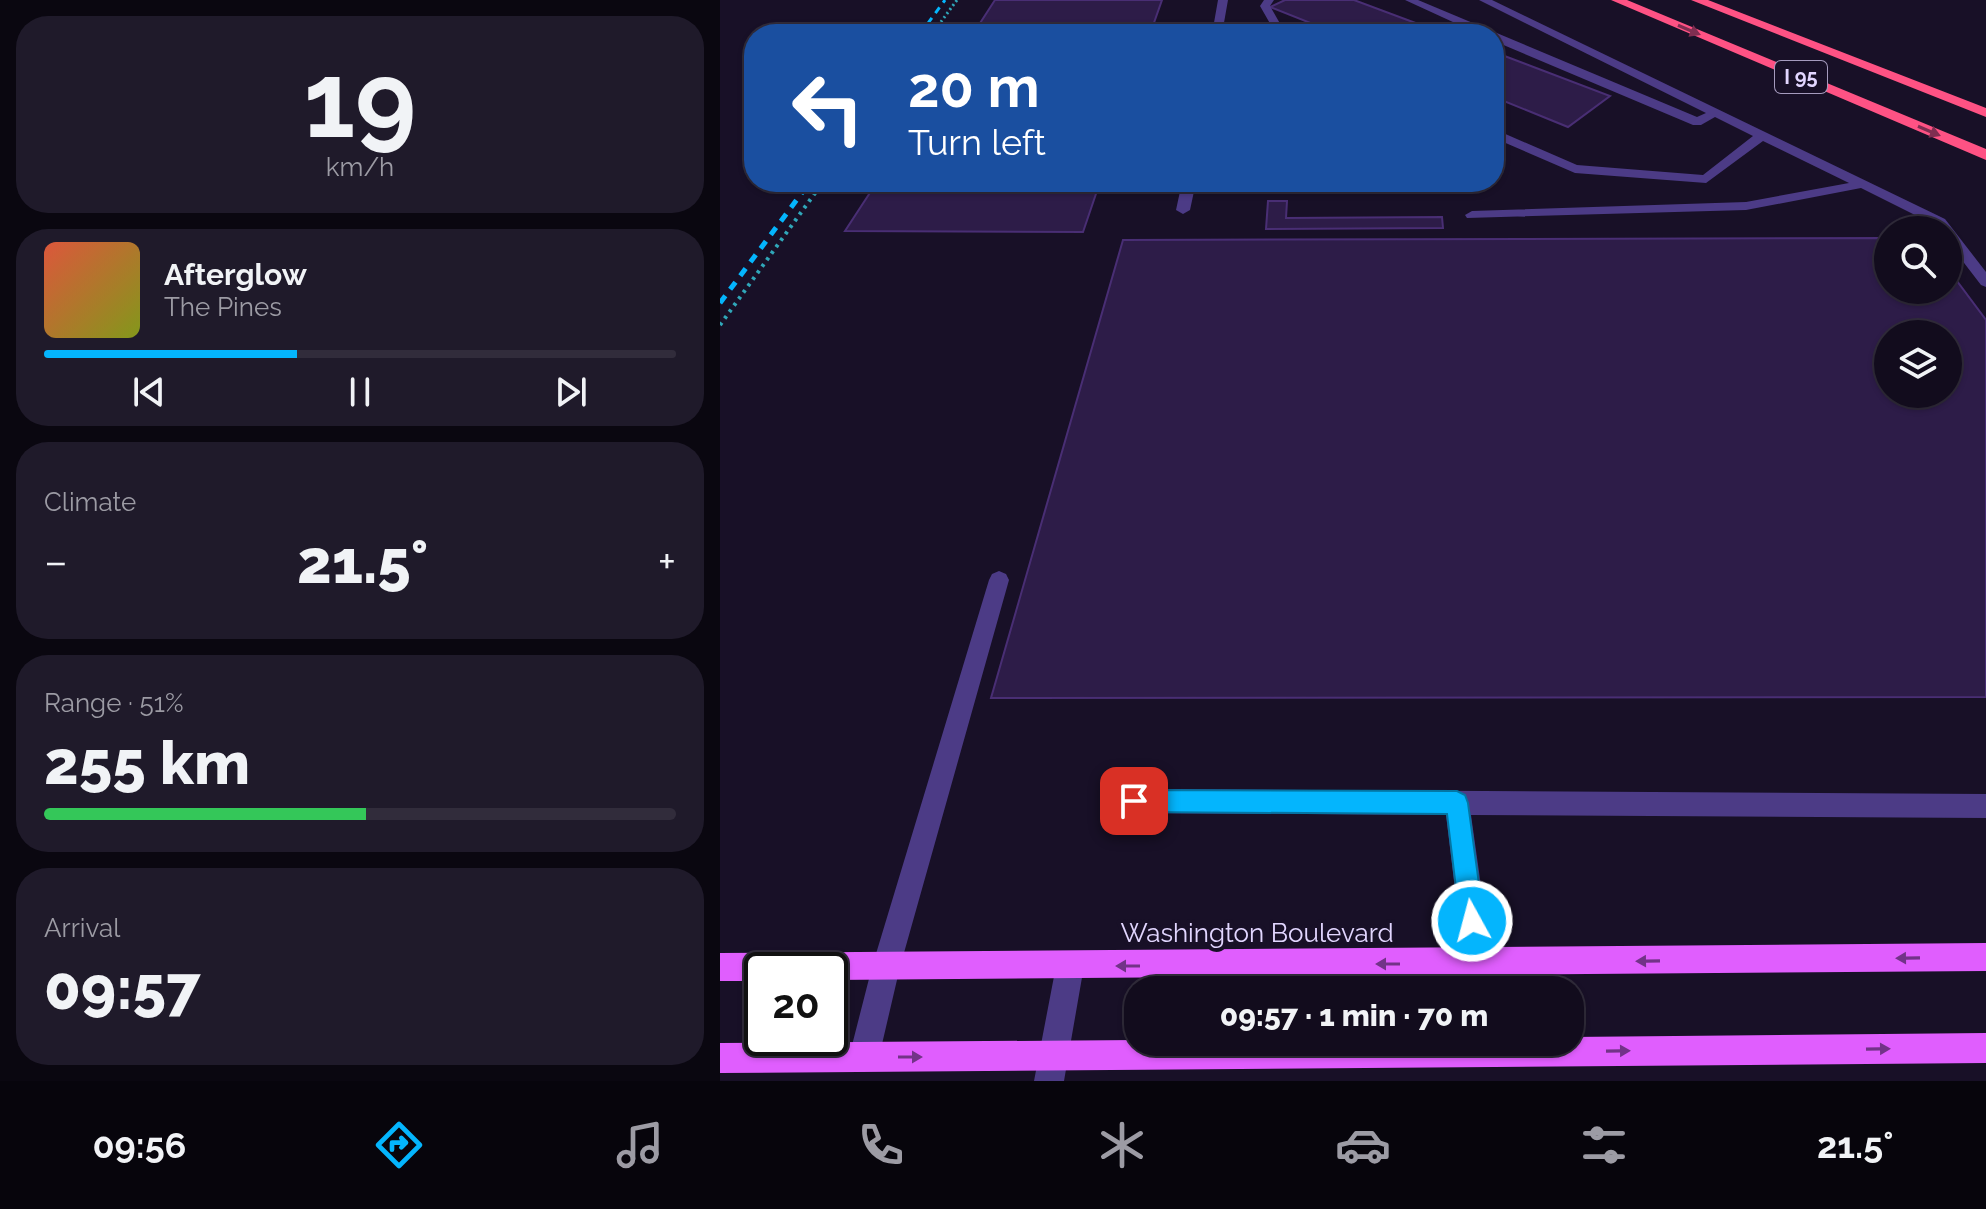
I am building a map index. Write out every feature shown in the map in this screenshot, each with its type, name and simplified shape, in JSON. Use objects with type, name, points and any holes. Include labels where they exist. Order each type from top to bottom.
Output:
[{"type":"highway","name":"I 95","points":[[1617,0],[1986,155]]},
{"type":"highway","name":"I 95","points":[[1697,0],[1986,113]]},
{"type":"highway","points":[[1837,54],[1986,103]]},
{"type":"main road","name":"Washington Boulevard","points":[[720,967],[1478,964],[1986,957]]},
{"type":"main road","points":[[720,1058],[864,1057],[1051,1069],[1986,1048]]},
{"type":"street","points":[[1219,24],[1223,0]]},
{"type":"street","points":[[1269,0],[1265,6],[1275,24]]},
{"type":"street","points":[[1410,0],[1465,24]]},
{"type":"street","points":[[1484,0],[1923,216]]},
{"type":"street","points":[[1504,41],[1697,122],[1716,112]]},
{"type":"street","points":[[1504,137],[1575,169],[1706,179],[1762,135]]},
{"type":"street","points":[[1472,215],[1746,206],[1863,184]]},
{"type":"street","points":[[1183,210],[1187,192]]},
{"type":"street","points":[[1962,250],[1986,282]]},
{"type":"street","points":[[864,1057],[886,967],[999,580]]},
{"type":"street","points":[[1134,801],[1986,806]]},
{"type":"street","points":[[1457,803],[1478,964]]},
{"type":"street","points":[[1051,1069],[1070,966]]},
{"type":"path","points":[[939,24],[957,0]]},
{"type":"path","points":[[720,325],[816,192]]},
{"type":"building","points":[[995,0],[1162,0],[1154,24],[979,24]]},
{"type":"building","points":[[1285,0],[1354,0],[1418,24],[1313,24],[1270,7]]},
{"type":"building","points":[[1504,56],[1610,96],[1568,127],[1504,101]]},
{"type":"building","points":[[870,192],[1097,192],[1083,232],[845,231]]},
{"type":"building","points":[[1268,201],[1287,201],[1286,218],[1442,217],[1443,228],[1266,229]]},
{"type":"building","points":[[1874,238],[1874,304],[1962,304],[1962,288],[1986,320],[1986,697],[991,698],[1123,240]]},
{"type":"railway","points":[[927,24],[945,0]]},
{"type":"railway","points":[[720,303],[803,192]]},
{"type":"route","points":[[1134,801],[1457,803],[1472,921]]}]
